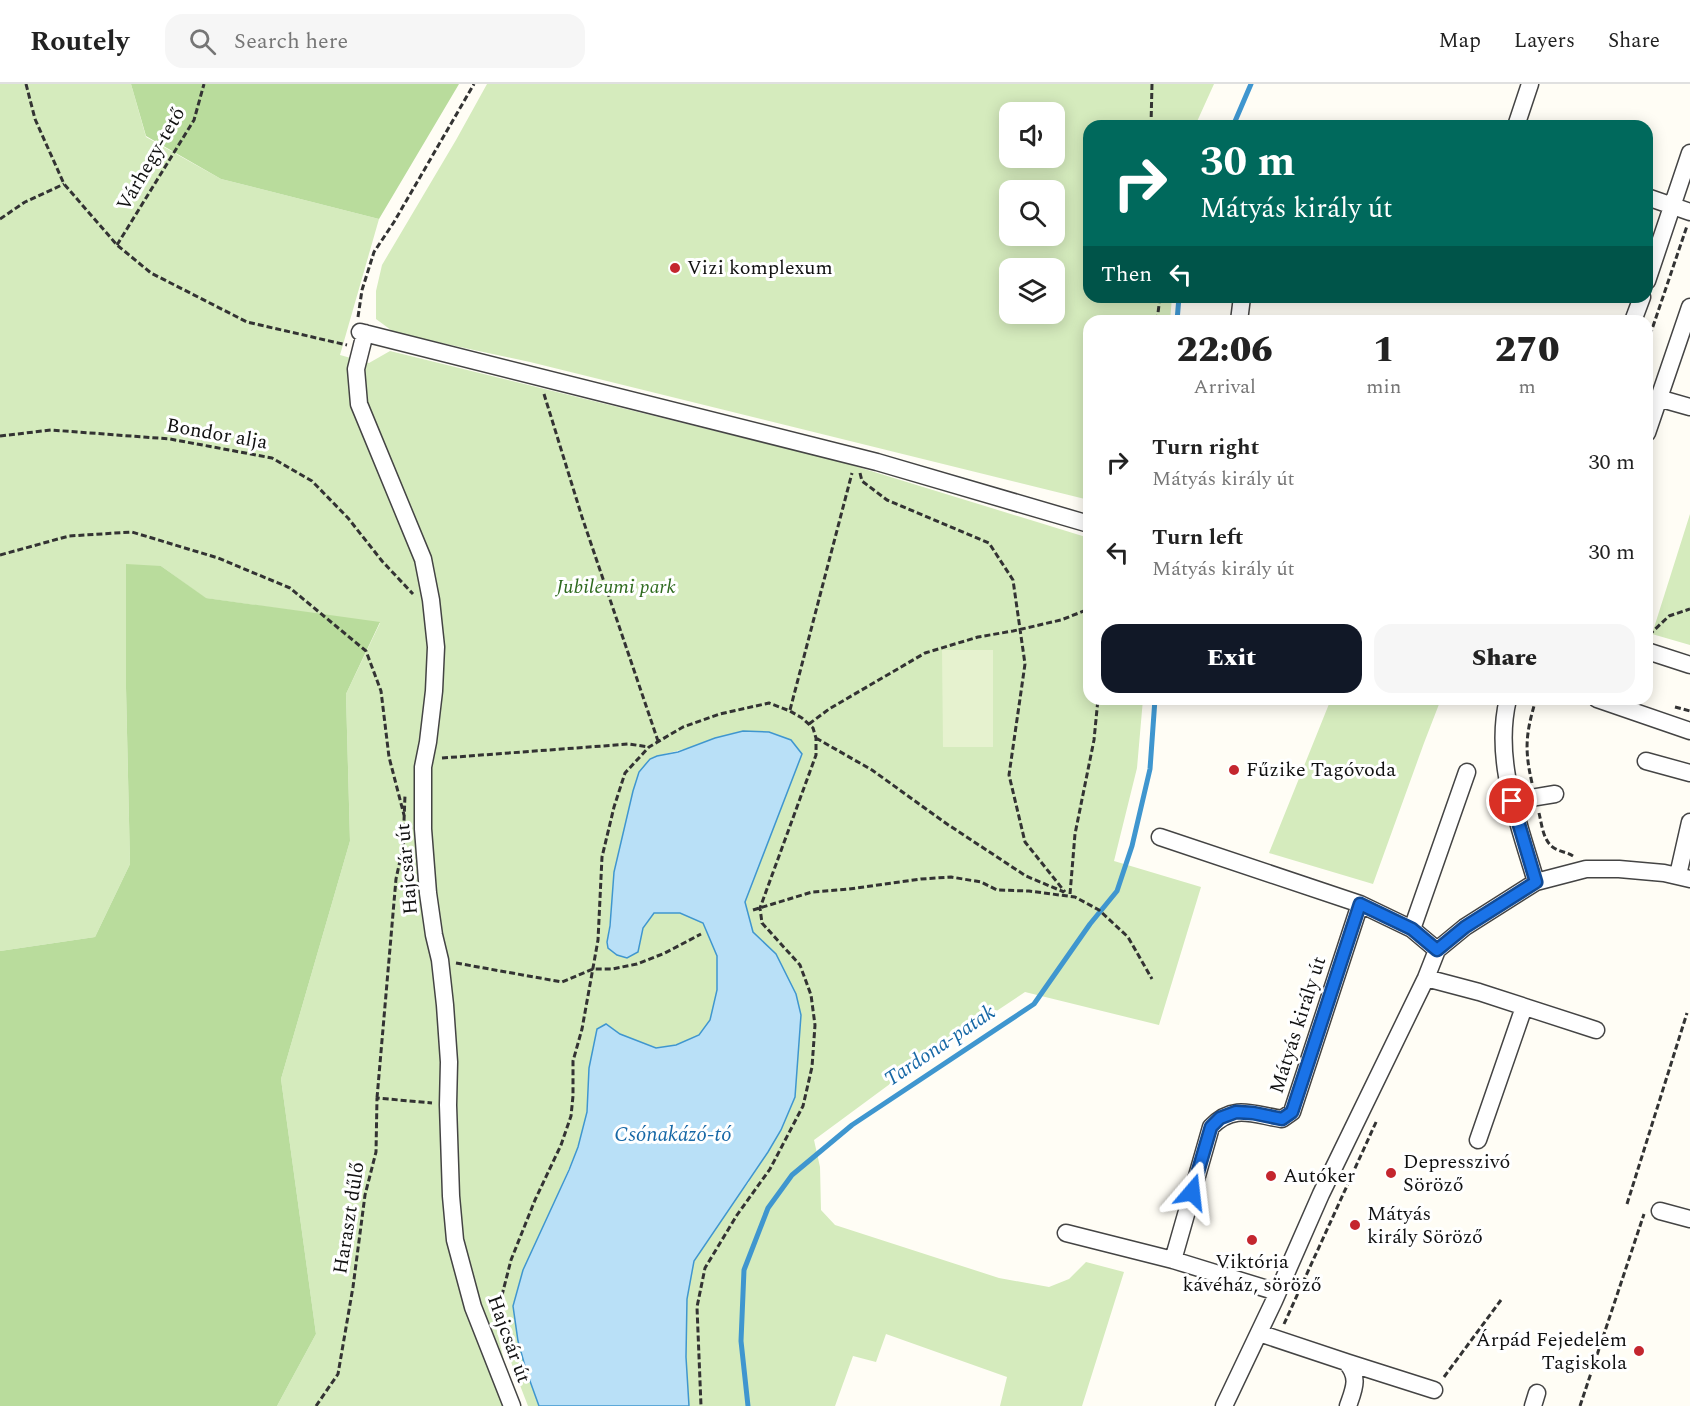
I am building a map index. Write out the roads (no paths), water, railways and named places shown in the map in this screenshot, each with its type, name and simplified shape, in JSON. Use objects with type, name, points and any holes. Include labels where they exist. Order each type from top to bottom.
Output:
[{"type":"street","points":[[1518,120],[1530,84]]},
{"type":"street","points":[[1653,264],[1690,153]]},
{"type":"street","points":[[1653,199],[1690,212]]},
{"type":"street","points":[[1653,414],[1690,307]]},
{"type":"street","name":"Hajcsár út","points":[[512,1406],[473,1307],[455,1240],[451,1196],[445,1005],[440,960],[428,893],[423,829],[424,759],[434,691],[436,647],[431,600],[423,559],[359,404],[356,369],[362,338],[539,378],[857,457],[1083,522]]},
{"type":"street","points":[[1658,398],[1690,407]]},
{"type":"street","points":[[1653,653],[1690,665]]},
{"type":"street","points":[[1507,705],[1502,738],[1512,801],[1536,882]]},
{"type":"street","points":[[1614,705],[1690,731]]},
{"type":"street","points":[[1646,761],[1690,773]]},
{"type":"street","points":[[1412,929],[1467,772]]},
{"type":"street","points":[[1512,801],[1555,794]]},
{"type":"street","points":[[1224,1406],[1321,1194],[1437,950],[1465,927],[1536,882],[1584,869],[1619,869],[1684,877],[1690,822]]},
{"type":"street","points":[[1160,837],[1360,904],[1412,929],[1437,950]]},
{"type":"street","name":"Mátyás király út","points":[[1173,1260],[1211,1127],[1220,1118],[1236,1112],[1282,1119],[1292,1112],[1360,904]]},
{"type":"street","points":[[1425,978],[1479,992],[1596,1030]]},
{"type":"street","points":[[1478,1140],[1524,1007]]},
{"type":"street","points":[[1653,1209],[1690,1219]]},
{"type":"street","points":[[1066,1233],[1173,1260],[1278,1292]]},
{"type":"street","points":[[1259,1333],[1434,1390]]},
{"type":"street","points":[[1346,1362],[1355,1380],[1348,1406]]},
{"type":"water","name":"Csónakázó-tó","points":[[743,731],[769,732],[791,740],[802,754],[745,902],[753,932],[776,954],[796,994],[801,1015],[795,1097],[781,1130],[768,1152],[694,1261],[687,1299],[686,1357],[689,1406],[539,1406],[518,1341],[513,1306],[523,1270],[578,1147],[587,1112],[589,1068],[597,1029],[606,1024],[620,1034],[656,1048],[676,1045],[699,1035],[710,1020],[717,990],[717,956],[703,923],[680,913],[654,913],[643,928],[638,952],[627,958],[617,955],[608,948],[614,872],[633,791],[639,772],[650,759]]},
{"type":"waterway","name":"Tardona-patak","points":[[1236,120],[1251,84]]},
{"type":"waterway","name":"Tardona-patak","points":[[1178,303],[1178,315]]},
{"type":"waterway","name":"Tardona-patak","points":[[748,1406],[741,1341],[744,1270],[768,1208],[792,1175],[852,1125],[1034,1004],[1090,924],[1117,891],[1132,846],[1150,769],[1155,705]]},
{"type":"place","name":"Vizi komplexum","points":[[675,268]]},
{"type":"place","name":"Fűzike Tagóvoda","points":[[1234,770]]},
{"type":"place","name":"Depresszivó Söröző","points":[[1391,1173]]},
{"type":"place","name":"Autóker","points":[[1271,1176]]},
{"type":"place","name":"Mátyás király Söröző","points":[[1355,1225]]},
{"type":"place","name":"Viktória kávéház, söröző","points":[[1252,1240]]},
{"type":"place","name":"Árpád Fejedelem Tagiskola","points":[[1639,1351]]},
{"type":"park label","name":"Jubileumi park","points":[[616,587]]}]
